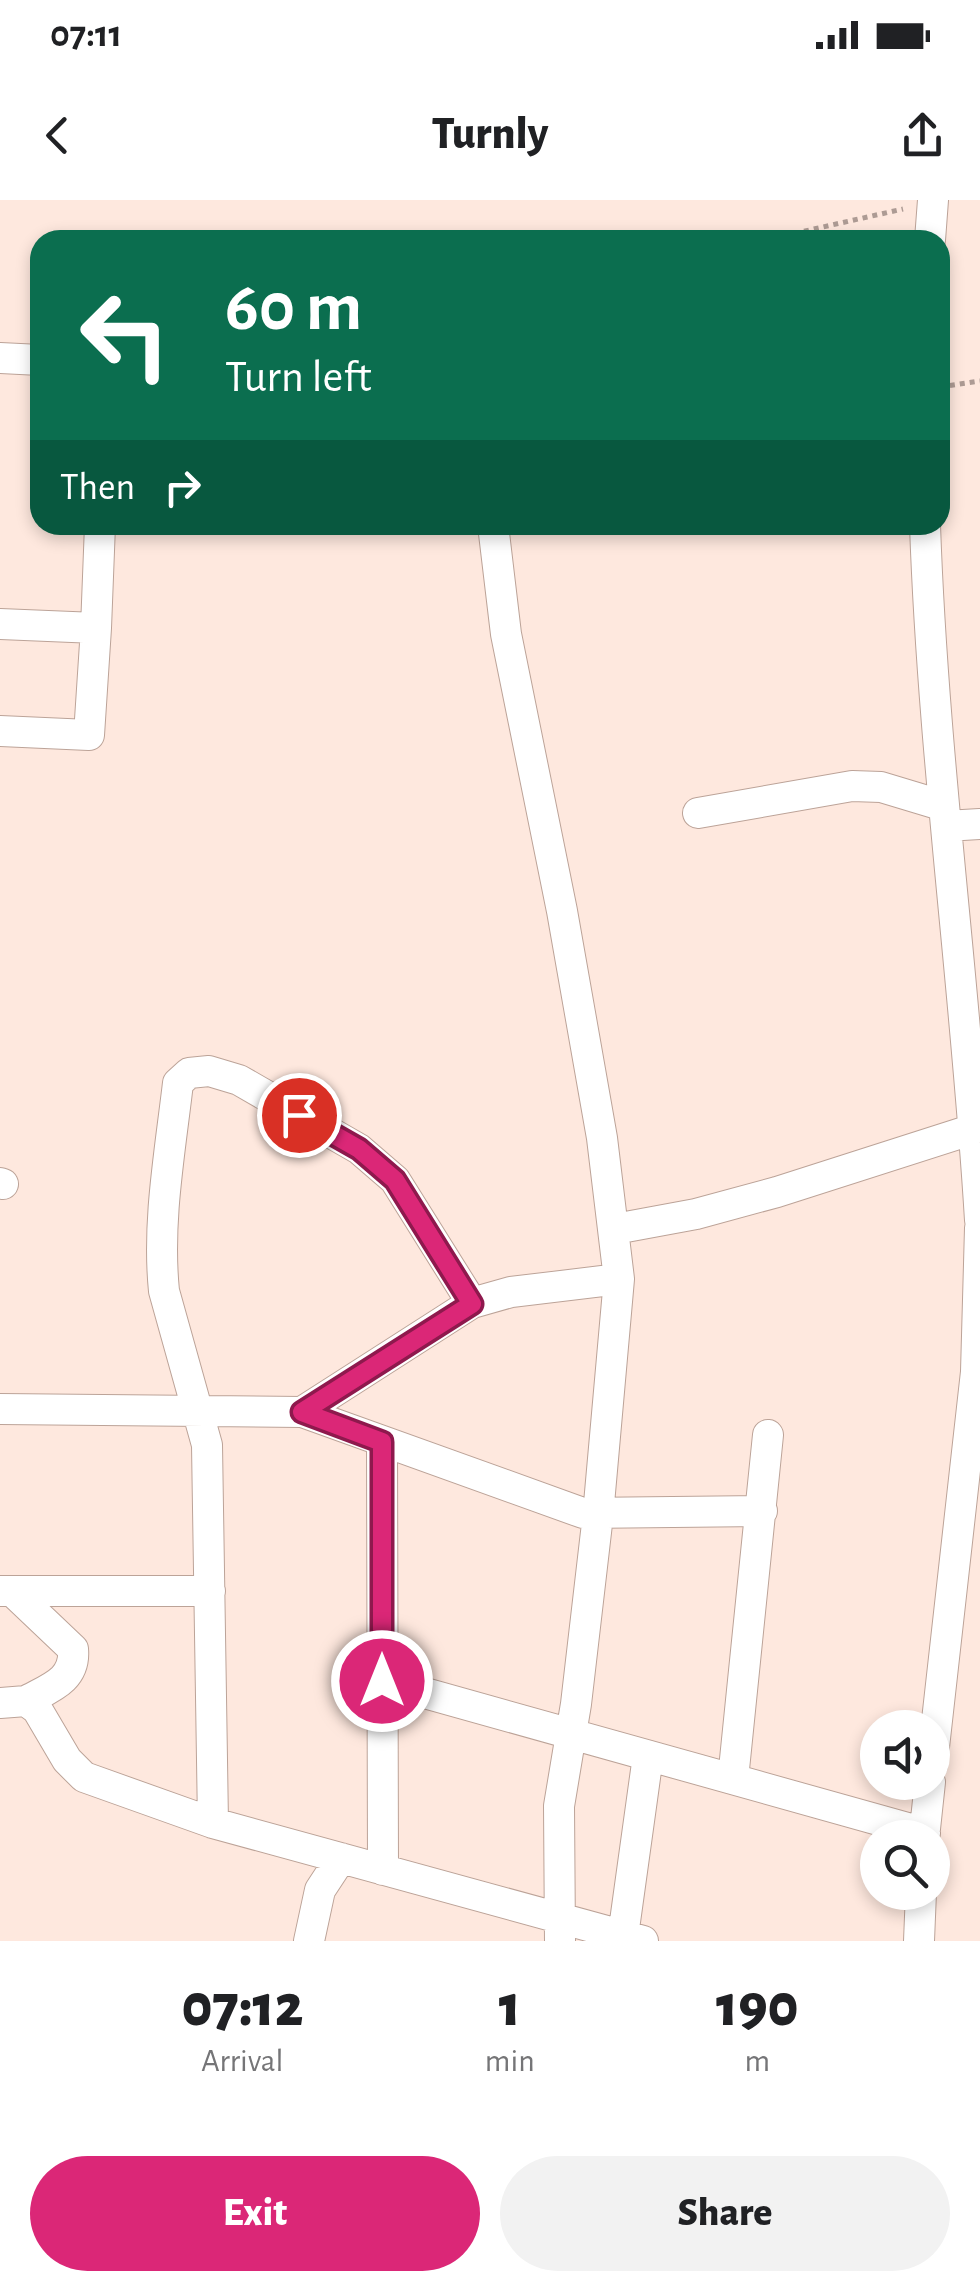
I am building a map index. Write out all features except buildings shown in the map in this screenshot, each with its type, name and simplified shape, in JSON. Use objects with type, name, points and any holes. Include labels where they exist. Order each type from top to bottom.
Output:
[{"type":"street","points":[[931,230],[933,201]]},
{"type":"street","points":[[0,358],[30,360]]},
{"type":"street","points":[[0,732],[89,735],[100,535]]},
{"type":"street","points":[[494,535],[506,634],[562,911],[616,1229],[620,1279],[598,1515],[558,1806],[559,1930]]},
{"type":"street","points":[[926,535],[931,666],[977,1128],[980,1220]]},
{"type":"street","points":[[0,624],[96,628]]},
{"type":"street","points":[[698,813],[852,786],[881,787],[945,816],[980,824]]},
{"type":"street","points":[[213,1823],[208,1445],[164,1291],[162,1266],[161,1240],[178,1083],[189,1073],[210,1071],[239,1080],[359,1149],[395,1180],[472,1304]]},
{"type":"street","points":[[616,1229],[696,1214],[777,1192],[977,1128]]},
{"type":"street","points":[[938,1710],[978,1373],[980,1228]]},
{"type":"street","points":[[302,1412],[472,1304],[511,1292],[620,1279]]},
{"type":"street","points":[[0,1409],[302,1412],[583,1513],[762,1512]]},
{"type":"street","points":[[733,1780],[768,1434]]},
{"type":"street","points":[[382,1442],[383,1870]]},
{"type":"street","points":[[6,1591],[210,1591]]},
{"type":"street","points":[[6,1591],[73,1649],[74,1663],[61,1681],[13,1702]]},
{"type":"street","points":[[382,1681],[872,1820]]},
{"type":"street","points":[[13,1702],[37,1709],[67,1760],[84,1778],[213,1823],[383,1870],[559,1930],[633,1938],[648,1756]]},
{"type":"street","points":[[309,1941],[320,1890],[341,1858]]},
{"type":"street","points":[[919,1941],[921,1910]]},
{"type":"path","points":[[808,230],[933,201]]},
{"type":"path","points":[[950,386],[980,381]]},
{"type":"route","points":[[299,1115],[359,1149],[395,1180],[472,1304],[302,1412],[382,1442],[382,1681]]}]
